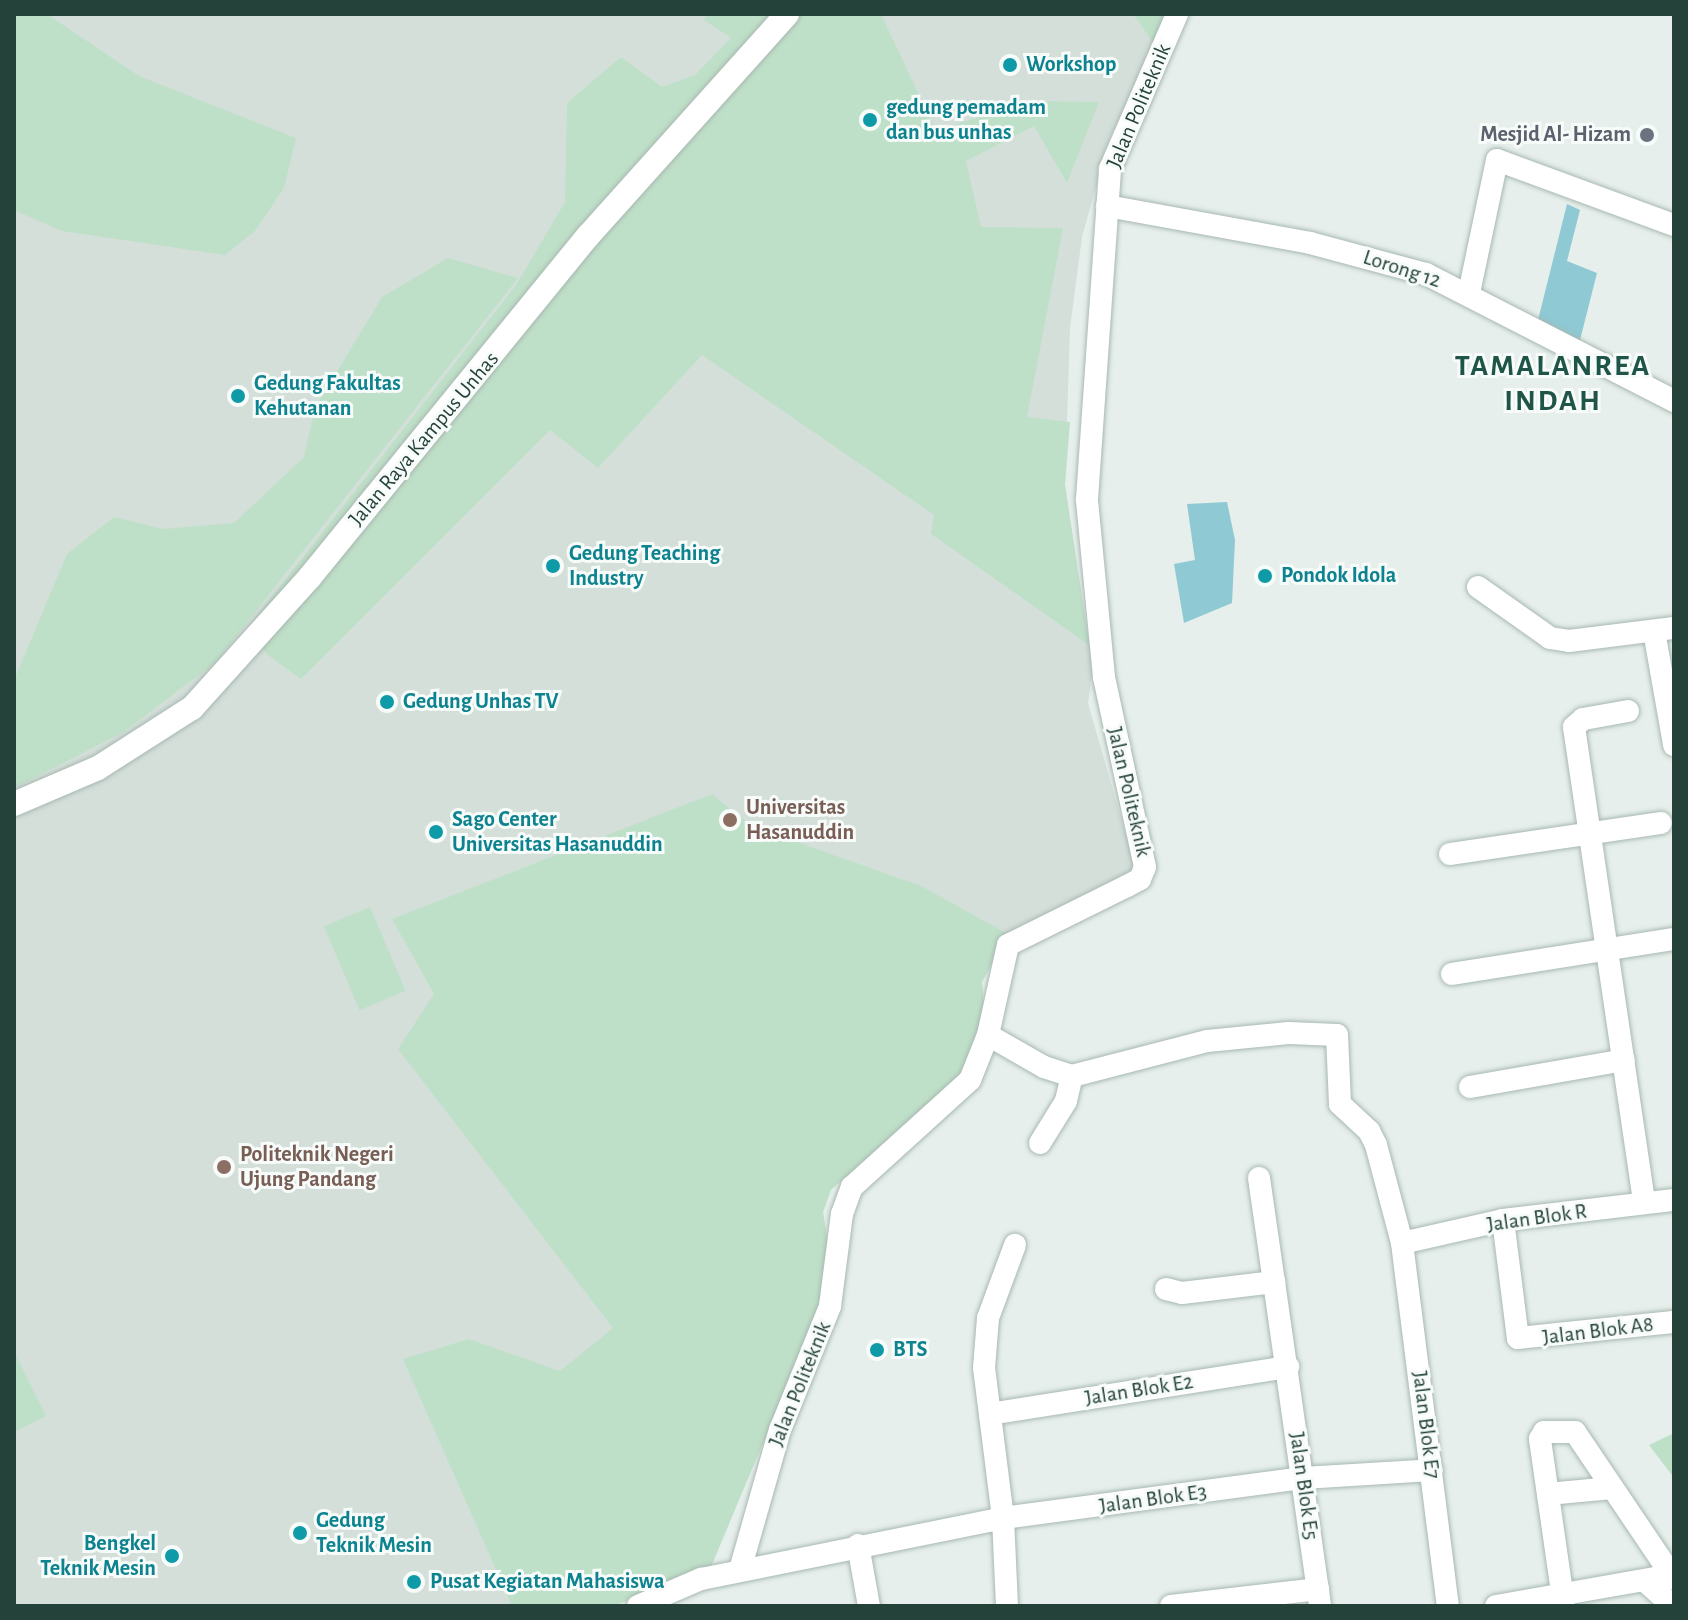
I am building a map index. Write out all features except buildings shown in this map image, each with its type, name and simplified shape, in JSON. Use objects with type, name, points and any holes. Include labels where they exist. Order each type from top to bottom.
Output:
[{"type":"street","name":"Jalan Raya Kampus Unhas","points":[[14,804],[98,768],[192,708],[309,578],[588,236],[787,14]]},
{"type":"street","name":"Jalan Politeknik","points":[[740,1570],[780,1430],[830,1306],[842,1214],[852,1187],[970,1080],[988,1035],[1008,945],[1140,879],[1145,867],[1104,677],[1087,499],[1110,169],[1177,14]]},
{"type":"street","points":[[1469,293],[1497,160],[1674,225]]},
{"type":"street","name":"Lorong 12","points":[[1107,206],[1372,257],[1469,293],[1674,401]]},
{"type":"street","points":[[1478,587],[1550,638],[1664,629],[1674,745]]},
{"type":"street","points":[[1628,711],[1583,719],[1574,727],[1644,1203]]},
{"type":"street","points":[[1450,854],[1661,823]]},
{"type":"street","points":[[1452,974],[1674,939]]},
{"type":"street","name":"Jalan Blok E7","points":[[1072,1076],[1207,1041],[1335,1033],[1340,1046],[1340,1104],[1369,1131],[1376,1145],[1402,1243],[1448,1606]]},
{"type":"street","points":[[988,1035],[1044,1067],[1072,1076],[1066,1101],[1040,1143]]},
{"type":"street","points":[[1470,1087],[1624,1060]]},
{"type":"street","name":"Jalan Blok E5","points":[[1259,1178],[1319,1598]]},
{"type":"street","name":"Jalan Blok R","points":[[1402,1243],[1503,1220],[1674,1200]]},
{"type":"street","name":"Jalan Blok A8","points":[[1503,1220],[1515,1333],[1522,1339],[1674,1322]]},
{"type":"street","points":[[1007,1606],[1003,1518],[990,1414],[985,1336],[1015,1245]]},
{"type":"street","points":[[1166,1289],[1195,1292],[1274,1282]]},
{"type":"street","name":"Jalan Blok E2","points":[[990,1414],[1288,1367]]},
{"type":"street","points":[[1496,1606],[1562,1600],[1673,1577],[1575,1432],[1544,1432],[1540,1439],[1562,1600]]},
{"type":"street","name":"Jalan Blok E3","points":[[638,1606],[701,1579],[1003,1518],[1303,1478],[1432,1470]]},
{"type":"street","points":[[1548,1494],[1612,1488]]},
{"type":"street","points":[[858,1545],[869,1606]]},
{"type":"street","points":[[686,1606],[701,1579]]},
{"type":"street","points":[[1645,1581],[1673,1606]]},
{"type":"street","points":[[1171,1606],[1319,1598]]},
{"type":"shaded area","name":"Universitas Hasanuddin","points":[[14,14],[1172,14],[1110,137],[1082,237],[1070,328],[1065,485],[1093,668],[1088,703],[1135,867],[1132,875],[1008,934],[982,982],[984,1009],[964,1071],[831,1189],[823,1212],[830,1256],[614,1606],[14,1606]]},
{"type":"green space","points":[[14,14],[47,14],[139,76],[296,138],[284,188],[255,231],[225,255],[62,231],[14,210]]},
{"type":"green space","points":[[708,14],[881,14],[936,131],[1029,101],[1099,102],[1067,183],[1034,126],[966,161],[981,227],[1063,228],[1027,417],[1070,422],[1065,485],[1089,645],[931,534],[934,515],[702,355],[598,468],[550,430],[301,679],[268,655],[246,630],[516,285],[565,202],[567,103],[621,57],[662,87],[695,75],[731,38],[704,20]]},
{"type":"green space","points":[[1133,14],[1168,14],[1155,45]]},
{"type":"green space","points":[[448,258],[518,278],[215,663],[122,733],[14,788],[14,680],[67,554],[114,517],[163,529],[234,523],[304,457],[315,408],[382,297]]},
{"type":"green space","points":[[712,794],[752,826],[921,886],[1008,934],[982,982],[984,1009],[964,1071],[831,1190],[823,1212],[830,1256],[827,1290],[711,1567],[614,1606],[512,1606],[403,1359],[469,1339],[560,1371],[613,1328],[398,1049],[434,994],[392,919]]},
{"type":"green space","points":[[370,907],[406,991],[360,1010],[324,927]]},
{"type":"green space","points":[[14,1356],[46,1416],[14,1432]]},
{"type":"green space","points":[[1674,1433],[1674,1478],[1649,1445]]},
{"type":"water","points":[[1567,204],[1580,210],[1567,261],[1597,273],[1579,344],[1537,324]]},
{"type":"water","points":[[1227,502],[1235,540],[1232,603],[1184,623],[1174,564],[1195,560],[1187,504]]},
{"type":"place","name":"Workshop","points":[[1010,65]]},
{"type":"place","name":"gedung pemadam dan bus unhas","points":[[870,120]]},
{"type":"place","name":"Mesjid Al- Hizam","points":[[1647,135]]},
{"type":"place","name":"Gedung Fakultas Kehutanan","points":[[238,396]]},
{"type":"place","name":"Gedung Teaching Industry","points":[[553,566]]},
{"type":"place","name":"Pondok Idola","points":[[1265,576]]},
{"type":"place","name":"Gedung Unhas TV","points":[[387,702]]},
{"type":"place","name":"Universitas Hasanuddin","points":[[730,820]]},
{"type":"place","name":"Sago Center Universitas Hasanuddin","points":[[436,832]]},
{"type":"place","name":"Politeknik Negeri Ujung Pandang","points":[[224,1167]]},
{"type":"place","name":"BTS","points":[[877,1350]]},
{"type":"place","name":"Gedung Teknik Mesin","points":[[300,1533]]},
{"type":"place","name":"Bengkel Teknik Mesin","points":[[172,1556]]},
{"type":"place","name":"Pusat Kegiatan Mahasiswa","points":[[414,1582]]},
{"type":"district","name":"TAMALANREA INDAH","points":[[1553,383]]}]
